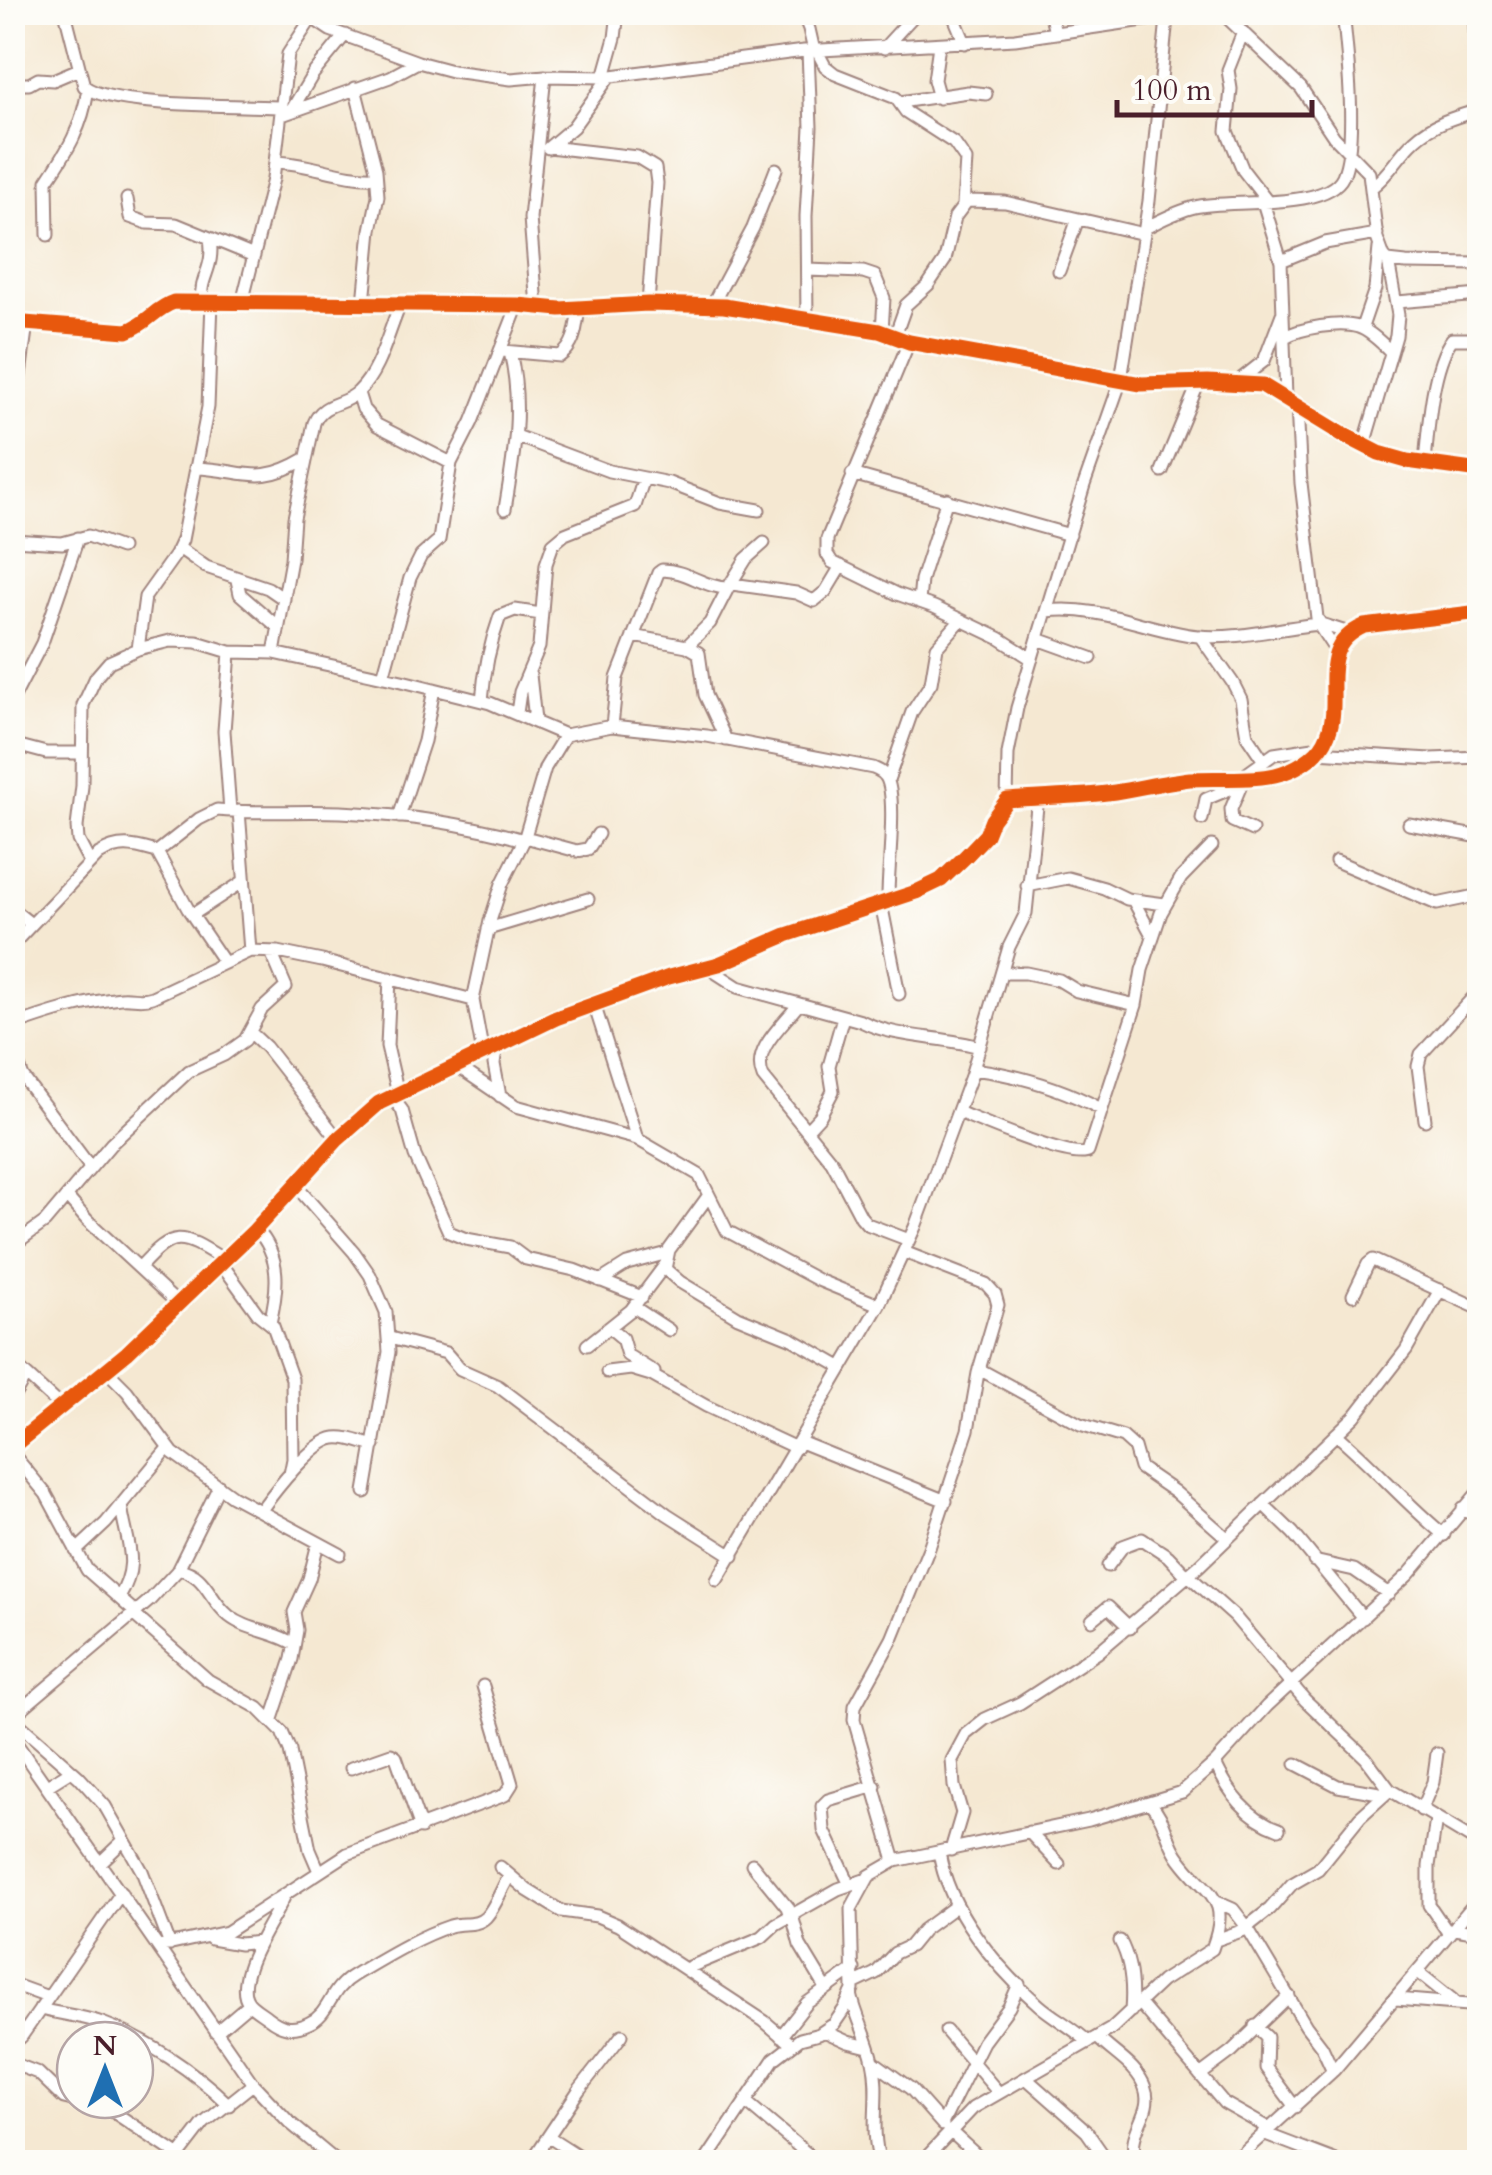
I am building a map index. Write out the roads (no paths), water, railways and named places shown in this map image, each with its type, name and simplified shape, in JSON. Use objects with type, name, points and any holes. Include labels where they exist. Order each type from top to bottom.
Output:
[{"type":"street","points":[[48,236],[47,181],[62,164],[83,118],[88,90],[65,12]]},
{"type":"street","points":[[802,12],[813,51],[807,320]]},
{"type":"street","points":[[884,48],[917,12]]},
{"type":"street","points":[[952,12],[965,43]]},
{"type":"street","points":[[1050,12],[1055,33]]},
{"type":"street","points":[[888,334],[906,305],[928,284],[944,260],[955,217],[967,201],[991,199],[1144,231],[1198,206],[1265,202],[1327,192],[1343,177],[1348,149],[1343,12]]},
{"type":"street","points":[[1372,186],[1414,140],[1442,122],[1479,113],[1474,12]]},
{"type":"street","points":[[242,303],[276,162],[290,48],[307,15],[345,35],[418,62],[452,72],[511,79],[606,77],[813,51],[965,43],[1055,33],[1143,16],[1223,13],[1301,88],[1334,137],[1369,173],[1378,239],[1374,289],[1362,328]]},
{"type":"street","points":[[536,156],[573,127],[606,77],[618,14]]},
{"type":"street","points":[[319,1871],[310,1850],[290,1750],[272,1719],[208,1680],[87,1570],[46,1494],[12,1450],[106,1370],[256,1229],[338,1139],[379,1104],[556,1018],[752,952],[786,934],[941,880],[986,835],[1007,800],[1010,736],[1070,535],[1122,380],[1144,231],[1165,16]]},
{"type":"street","points":[[1243,32],[1228,70],[1226,132],[1243,170],[1265,202],[1281,261],[1285,337],[1316,608],[1319,624],[1335,650]]},
{"type":"street","points":[[285,111],[345,35]]},
{"type":"street","points":[[938,45],[934,80],[939,98]]},
{"type":"street","points":[[813,51],[836,74],[900,102],[968,92],[986,94]]},
{"type":"street","points":[[88,90],[121,98],[285,111],[390,77],[418,62]]},
{"type":"street","points":[[12,84],[52,80],[79,69]]},
{"type":"street","points":[[537,307],[530,237],[545,76]]},
{"type":"street","points":[[356,88],[378,196],[364,303]]},
{"type":"street","points":[[900,102],[906,112],[962,152],[967,170],[963,205]]},
{"type":"street","points":[[549,147],[637,157],[655,168],[648,304]]},
{"type":"street","points":[[276,162],[376,177]]},
{"type":"street","points":[[712,305],[753,228],[776,169]]},
{"type":"street","points":[[127,199],[130,217],[136,222],[176,224],[254,256]]},
{"type":"street","points":[[1059,271],[1078,219]]},
{"type":"street","points":[[138,649],[145,597],[178,548],[208,406],[207,301],[201,286],[212,263],[210,238]]},
{"type":"street","points":[[1281,261],[1325,243],[1378,239]]},
{"type":"street","points":[[1364,445],[1392,352],[1398,315],[1388,261],[1378,239]]},
{"type":"street","points":[[1388,261],[1480,264]]},
{"type":"street","points":[[806,270],[875,276],[884,298],[888,334]]},
{"type":"street","points":[[1396,302],[1480,295]]},
{"type":"street","points":[[12,322],[127,331],[139,327],[158,308],[174,302],[207,301],[579,308],[712,305],[888,334],[909,342],[1141,384],[1262,385],[1364,445],[1407,461],[1480,471]]},
{"type":"street","points":[[274,653],[301,478],[318,413],[358,393],[378,361],[401,303]]},
{"type":"street","points":[[383,677],[410,578],[421,556],[438,540],[451,463],[505,351],[518,306]]},
{"type":"street","points":[[505,351],[560,356],[568,351],[574,338],[579,308]]},
{"type":"street","points":[[1236,382],[1264,361],[1283,311]]},
{"type":"street","points":[[12,434],[27,324]]},
{"type":"street","points":[[1285,337],[1306,327],[1362,328],[1392,352]]},
{"type":"street","points":[[1425,462],[1433,399],[1445,348],[1452,339],[1480,339]]},
{"type":"street","points":[[909,342],[852,474],[827,539],[827,554],[840,566],[961,620],[1032,658]]},
{"type":"street","points":[[505,351],[516,377],[516,436],[505,509]]},
{"type":"street","points":[[1162,471],[1199,382]]},
{"type":"street","points":[[358,393],[363,408],[377,425],[451,463]]},
{"type":"street","points":[[516,436],[610,472],[759,510]]},
{"type":"street","points":[[271,475],[282,473],[305,458]]},
{"type":"street","points":[[195,468],[242,476],[301,478]]},
{"type":"street","points":[[852,474],[1070,535]]},
{"type":"street","points":[[517,713],[520,692],[539,646],[546,564],[553,544],[566,534],[635,506],[644,478]]},
{"type":"street","points":[[919,602],[921,580],[947,499]]},
{"type":"street","points":[[12,702],[42,642],[78,538]]},
{"type":"street","points":[[12,540],[62,544],[78,538],[98,538],[121,548]]},
{"type":"street","points":[[687,646],[710,623],[746,559],[764,543]]},
{"type":"street","points":[[178,548],[206,568],[268,588],[284,599]]},
{"type":"street","points":[[612,726],[617,678],[653,580],[662,570],[680,572],[720,588],[796,592],[814,601],[826,591],[840,566]]},
{"type":"street","points":[[237,580],[240,594],[278,627]]},
{"type":"street","points":[[482,701],[484,662],[494,644],[500,616],[516,610],[541,614]]},
{"type":"street","points":[[1047,611],[1099,611],[1200,636],[1231,636],[1319,624],[1349,633]]},
{"type":"street","points":[[1007,800],[1118,792],[1144,784],[1189,780],[1242,780],[1294,768],[1327,738],[1335,650],[1349,633],[1364,626],[1480,612]]},
{"type":"street","points":[[899,994],[884,902],[891,825],[888,780],[912,712],[931,683],[937,647],[961,620]]},
{"type":"street","points":[[633,636],[687,646],[699,652],[705,695],[726,740]]},
{"type":"street","points":[[1200,636],[1234,683],[1247,736],[1264,761]]},
{"type":"street","points":[[1038,639],[1091,658]]},
{"type":"street","points":[[90,863],[78,840],[77,826],[84,705],[96,677],[109,662],[138,649],[181,640],[230,652],[274,653],[434,689],[517,713],[564,734],[612,726],[726,740],[873,768],[883,772],[888,780]]},
{"type":"street","points":[[230,652],[224,731],[250,951]]},
{"type":"street","points":[[530,671],[535,720]]},
{"type":"street","points":[[398,817],[424,740],[434,689]]},
{"type":"street","points":[[483,1054],[473,1000],[488,929],[502,884],[524,839],[545,768],[564,734]]},
{"type":"street","points":[[12,744],[46,752],[81,754]]},
{"type":"street","points":[[1203,802],[1242,780],[1274,754],[1318,750],[1479,759]]},
{"type":"street","points":[[1189,780],[1203,802],[1202,819]]},
{"type":"street","points":[[1242,780],[1230,814],[1232,820],[1252,830]]},
{"type":"street","points":[[718,1580],[878,1305],[906,1246],[973,1069],[1009,946],[1026,913],[1038,797]]},
{"type":"street","points":[[157,852],[217,810],[398,817],[480,828],[577,851],[588,849],[598,834]]},
{"type":"street","points":[[1410,824],[1480,837]]},
{"type":"street","points":[[12,945],[90,863],[109,848],[122,844],[157,852],[224,962]]},
{"type":"street","points":[[958,1112],[1057,1152],[1083,1156],[1088,1152],[1165,904],[1181,878],[1212,846]]},
{"type":"street","points":[[1336,861],[1437,904],[1480,894]]},
{"type":"street","points":[[1028,886],[1068,878],[1134,900],[1165,904]]},
{"type":"street","points":[[192,915],[244,881]]},
{"type":"street","points":[[488,929],[588,899]]},
{"type":"street","points":[[1134,900],[1153,937]]},
{"type":"street","points":[[12,908],[31,924]]},
{"type":"street","points":[[12,1026],[58,1008],[78,1008],[121,998],[141,1001],[250,951],[390,978],[473,1000]]},
{"type":"street","points":[[12,1246],[45,1222],[90,1167],[188,1072],[224,1055],[250,1032],[262,1009],[286,987],[271,952]]},
{"type":"street","points":[[707,967],[738,987],[888,1032],[980,1047]]},
{"type":"street","points":[[1002,973],[1059,980],[1077,990],[1136,1005]]},
{"type":"street","points":[[390,978],[387,1046],[395,1096],[416,1156],[450,1232],[466,1239],[504,1245],[526,1259],[574,1270],[600,1281],[638,1302],[670,1330]]},
{"type":"street","points":[[1425,1120],[1418,1066],[1421,1054],[1480,990]]},
{"type":"street","points":[[594,1004],[637,1139]]},
{"type":"street","points":[[798,1005],[764,1048],[759,1068],[840,1175],[855,1208],[868,1224],[986,1284],[996,1294],[996,1316],[946,1500],[892,1639],[855,1706],[854,1720],[894,1861]]},
{"type":"street","points":[[808,1130],[833,1091],[829,1066],[843,1017]]},
{"type":"street","points":[[250,1032],[338,1139]]},
{"type":"street","points":[[496,1048],[494,1064],[500,1096]]},
{"type":"street","points":[[12,1049],[23,1076],[90,1167]]},
{"type":"street","points":[[457,1066],[516,1106],[637,1139],[699,1176],[719,1220],[737,1237],[818,1280],[878,1305]]},
{"type":"street","points":[[973,1069],[1016,1076],[1062,1090],[1101,1109]]},
{"type":"street","points":[[296,1186],[370,1275],[386,1312],[390,1338],[365,1492]]},
{"type":"street","points":[[587,1345],[638,1302],[709,1195]]},
{"type":"street","points":[[67,1197],[177,1303]]},
{"type":"street","points":[[256,1229],[276,1262],[270,1323]]},
{"type":"street","points":[[140,1267],[170,1238],[184,1236],[222,1261],[258,1314],[276,1330],[294,1394],[290,1474]]},
{"type":"street","points":[[12,1258],[16,1272],[12,1284]]},
{"type":"street","points":[[600,1281],[627,1264],[666,1259]]},
{"type":"street","points":[[666,1259],[670,1274],[738,1317],[792,1339],[841,1367]]},
{"type":"street","points":[[1353,1295],[1373,1260],[1480,1309]]},
{"type":"street","points":[[1138,2162],[1132,2144],[1146,2111],[1146,2088],[1132,2069],[1042,2007],[984,1943],[957,1905],[942,1872],[945,1851],[962,1813],[952,1760],[966,1734],[985,1719],[1065,1676],[1130,1628],[1336,1434],[1406,1350],[1440,1290]]},
{"type":"street","points":[[610,1328],[622,1338],[627,1355],[706,1406],[946,1500]]},
{"type":"street","points":[[390,1338],[446,1353],[460,1369],[498,1386],[667,1514],[733,1556]]},
{"type":"street","points":[[1480,1338],[1470,1379],[1474,1424],[1480,1440]]},
{"type":"street","points":[[12,1362],[61,1406]]},
{"type":"street","points":[[608,1372],[631,1369],[664,1381]]},
{"type":"street","points":[[979,1369],[1080,1424],[1123,1437],[1134,1447],[1140,1468],[1175,1492],[1227,1538]]},
{"type":"street","points":[[106,1370],[168,1448],[219,1486],[340,1554]]},
{"type":"street","points":[[12,1398],[26,1375]]},
{"type":"street","points":[[1336,1434],[1407,1505],[1444,1535]]},
{"type":"street","points":[[260,1510],[322,1442],[332,1438],[374,1446]]},
{"type":"street","points":[[76,1550],[121,1506],[168,1448]]},
{"type":"street","points":[[164,1946],[147,1882],[105,1806],[12,1717],[134,1613],[178,1570],[219,1486]]},
{"type":"street","points":[[685,1969],[762,1938],[791,1916],[867,1879],[894,1861],[1088,1820],[1182,1792],[1389,1594],[1480,1490]]},
{"type":"street","points":[[1263,1504],[1293,1533],[1363,1618]]},
{"type":"street","points":[[118,1598],[132,1568],[121,1506]]},
{"type":"street","points":[[1463,1508],[1480,1520]]},
{"type":"street","points":[[1108,1566],[1123,1546],[1142,1539],[1168,1556],[1235,1617],[1292,1685],[1366,1758],[1387,1792]]},
{"type":"street","points":[[272,1719],[287,1680],[297,1630],[294,1612],[309,1580],[318,1544]]},
{"type":"street","points":[[1314,1561],[1354,1570],[1389,1594]]},
{"type":"street","points":[[178,1570],[204,1581],[231,1618],[294,1644]]},
{"type":"street","points":[[1092,1620],[1108,1607],[1130,1628]]},
{"type":"street","points":[[164,1946],[208,1938],[243,1923],[347,1854],[495,1801],[511,1790],[509,1768],[483,1686]]},
{"type":"street","points":[[12,1737],[121,1893],[164,1946],[253,2084],[330,2160]]},
{"type":"street","points":[[1421,1810],[1433,1782],[1438,1753]]},
{"type":"street","points":[[351,1768],[391,1754],[396,1757],[421,1828]]},
{"type":"street","points":[[1215,1763],[1241,1804],[1279,1829]]},
{"type":"street","points":[[1296,1764],[1338,1786],[1387,1792],[1480,1844]]},
{"type":"street","points":[[47,1786],[71,1770]]},
{"type":"street","points":[[850,1885],[824,1830],[822,1806],[828,1800],[874,1786]]},
{"type":"street","points":[[1216,1940],[1247,1928],[1292,1884],[1318,1869],[1360,1817],[1387,1792]]},
{"type":"street","points":[[922,2162],[947,2129],[973,2108],[1092,2040],[1136,2008],[1179,1968],[1212,1949],[1221,1916],[1217,1902],[1180,1860],[1164,1820],[1150,1803]]},
{"type":"street","points":[[1436,1820],[1430,1906],[1452,1931],[1480,1933]]},
{"type":"street","points":[[1029,1832],[1059,1864]]},
{"type":"street","points":[[100,1862],[124,1840]]},
{"type":"street","points":[[752,1864],[787,1906],[800,1945],[829,1986],[851,1993]]},
{"type":"street","points":[[286,1894],[259,1942],[245,1988],[250,2004],[284,2028],[308,2024],[326,2009],[334,1990],[343,1981],[446,1928],[483,1919],[505,1872],[561,1910],[596,1916],[618,1925],[786,2040],[824,2031],[834,2024],[851,1993],[957,1905]]},
{"type":"street","points":[[867,1879],[851,1909],[851,1993],[856,2018],[874,2062],[874,2140],[880,2162]]},
{"type":"street","points":[[121,1893],[15,2041],[12,2059],[38,2073],[64,2098],[109,2110],[176,2159],[204,2123],[253,2084]]},
{"type":"street","points":[[1233,2162],[1333,2071],[1480,1897]]},
{"type":"street","points":[[1217,1902],[1233,1909],[1247,1928],[1333,2071]]},
{"type":"street","points":[[208,1938],[226,1943],[259,1942]]},
{"type":"street","points":[[1120,1942],[1126,1952],[1136,2008],[1224,2103],[1266,2130],[1339,2162]]},
{"type":"street","points":[[705,2162],[807,2003],[854,1969]]},
{"type":"street","points":[[1418,1972],[1457,2003]]},
{"type":"street","points":[[12,1984],[44,2003],[122,2031],[188,2069],[228,2105]]},
{"type":"street","points":[[947,2129],[983,2042],[1009,2007],[1019,1984]]},
{"type":"street","points":[[1200,2075],[1232,2051],[1289,1996]]},
{"type":"street","points":[[1396,1999],[1480,2006]]},
{"type":"street","points":[[216,2032],[250,2004]]},
{"type":"street","points":[[1256,2026],[1267,2037],[1266,2068],[1295,2107]]},
{"type":"street","points":[[824,2031],[868,2047]]},
{"type":"street","points":[[946,2031],[998,2092]]},
{"type":"street","points":[[530,2162],[622,2035]]},
{"type":"street","points":[[874,2062],[911,2089],[984,2162]]},
{"type":"street","points":[[1027,2079],[1087,2132],[1108,2162]]},
{"type":"street","points":[[746,2102],[816,2162]]},
{"type":"street","points":[[549,2137],[588,2162]]}]
